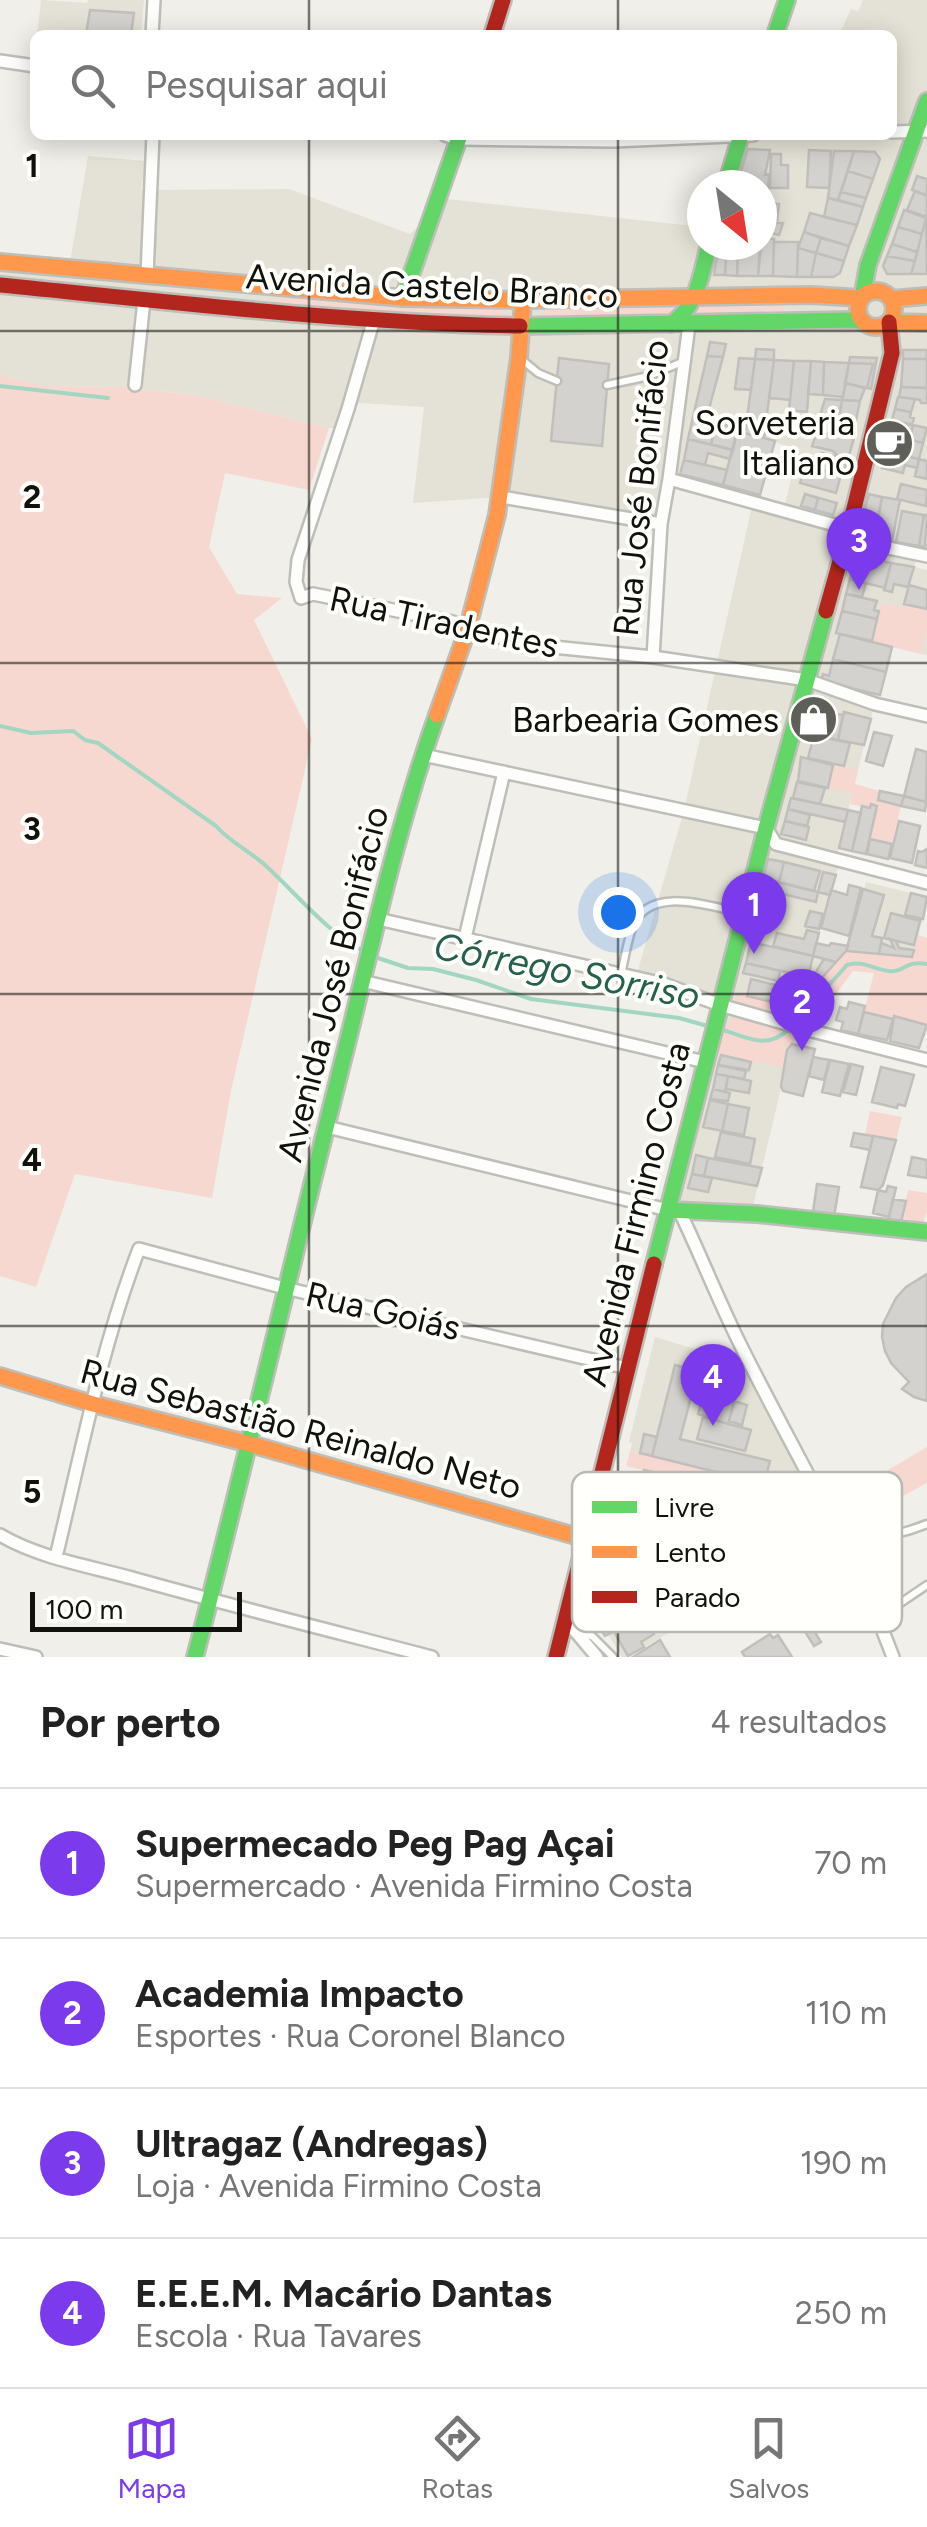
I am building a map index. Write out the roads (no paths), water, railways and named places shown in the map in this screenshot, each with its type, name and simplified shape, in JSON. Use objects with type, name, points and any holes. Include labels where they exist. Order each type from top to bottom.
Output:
[{"type":"street","points":[[152,30],[154,0]]},
{"type":"street","points":[[494,30],[504,0]]},
{"type":"street","points":[[777,30],[786,0]]},
{"type":"street","points":[[0,61],[30,65]]},
{"type":"street","points":[[863,322],[858,305],[868,265],[922,131],[927,101]]},
{"type":"street","points":[[897,132],[922,131]]},
{"type":"street","points":[[147,275],[153,140]]},
{"type":"street","points":[[403,298],[454,140]]},
{"type":"street","points":[[581,140],[634,140]]},
{"type":"street","points":[[730,170],[740,140]]},
{"type":"street","name":"Rua José Bonifácio","points":[[670,324],[682,319],[690,309],[704,260]]},
{"type":"street","name":"Avenida Castelo Branco","points":[[0,262],[403,298],[862,298],[874,291],[891,299],[927,296]]},
{"type":"street","points":[[828,296],[855,282],[868,265]]},
{"type":"street","points":[[243,308],[247,285]]},
{"type":"street","name":"Avenida Castelo Branco","points":[[0,286],[427,323],[833,320],[876,327],[889,322],[927,323]]},
{"type":"street","points":[[889,322],[894,311],[891,299]]},
{"type":"street","points":[[136,385],[144,300]]},
{"type":"street","name":"Avenida José Bonifácio","points":[[195,1657],[376,925],[423,755],[466,631],[501,497],[523,300]]},
{"type":"street","name":"Rua Tiradentes","points":[[374,318],[298,560],[296,582],[301,598],[312,594],[453,622],[466,631],[554,647],[807,680],[874,704],[927,716]]},
{"type":"street","name":"Avenida Firmino Costa","points":[[603,1472],[674,1212],[705,1062],[766,828],[849,530],[892,352],[889,322]]},
{"type":"street","name":"Rua José Bonifácio","points":[[652,657],[661,524],[689,324]]},
{"type":"street","points":[[669,479],[849,530],[865,543],[927,556]]},
{"type":"street","points":[[501,497],[661,524]]},
{"type":"street","points":[[423,755],[766,828],[776,844],[927,883]]},
{"type":"street","points":[[466,938],[504,772]]},
{"type":"street","points":[[376,925],[466,938],[664,984],[719,1009],[927,1060]]},
{"type":"street","points":[[364,973],[705,1062]]},
{"type":"street","points":[[327,1127],[674,1212],[757,1214],[927,1232]]},
{"type":"street","points":[[674,1212],[806,1472]]},
{"type":"street","name":"Rua Goiás","points":[[92,1404],[139,1249],[284,1288],[628,1368]]},
{"type":"street","name":"Rua Sebastião Reinaldo Neto","points":[[0,1376],[250,1444],[572,1540]]},
{"type":"street","points":[[56,1557],[92,1404]]},
{"type":"street","points":[[0,1535],[56,1557],[432,1657]]},
{"type":"street","name":"Avenida Firmino Costa","points":[[556,1657],[572,1593]]},
{"type":"street","points":[[565,1619],[572,1629]]},
{"type":"street","points":[[574,1632],[597,1657]]},
{"type":"street","points":[[884,1632],[893,1657]]},
{"type":"street","points":[[0,1649],[34,1657]]},
{"type":"lane","points":[[519,357],[538,373],[557,381]]},
{"type":"lane","points":[[608,385],[649,376],[684,361]]},
{"type":"lane","points":[[621,974],[633,926],[648,907],[674,901],[745,913]]},
{"type":"lane","points":[[902,1532],[927,1524]]},
{"type":"lane","points":[[902,1602],[927,1585]]},
{"type":"lane","points":[[576,1635],[592,1636],[613,1657]]},
{"type":"waterway","points":[[0,386],[108,398]]},
{"type":"waterway","name":"Córrego Sorriso","points":[[0,726],[31,733],[73,731],[98,743],[216,826],[265,865],[326,924],[367,953]]},
{"type":"waterway","name":"Córrego Sorriso","points":[[375,957],[408,968],[433,969],[476,980],[531,999],[679,1018],[711,1027]]},
{"type":"waterway","name":"Córrego Sorriso","points":[[796,1022],[847,965],[863,964],[894,971],[927,964]]},
{"type":"waterway","name":"Córrego Sorriso","points":[[720,1029],[764,1041],[789,1029]]},
{"type":"place","name":"Sorveteria Italiano","points":[[890,443]]},
{"type":"place","name":"Ultragaz (Andregas)","points":[[859,590]]},
{"type":"place","name":"Barbearia Gomes","points":[[814,720]]},
{"type":"place","name":"Supermecado Peg Pag Açai","points":[[754,954]]},
{"type":"place","name":"Academia Impacto","points":[[802,1051]]},
{"type":"place","name":"E.E.E.M. Macário Dantas","points":[[713,1426]]}]
